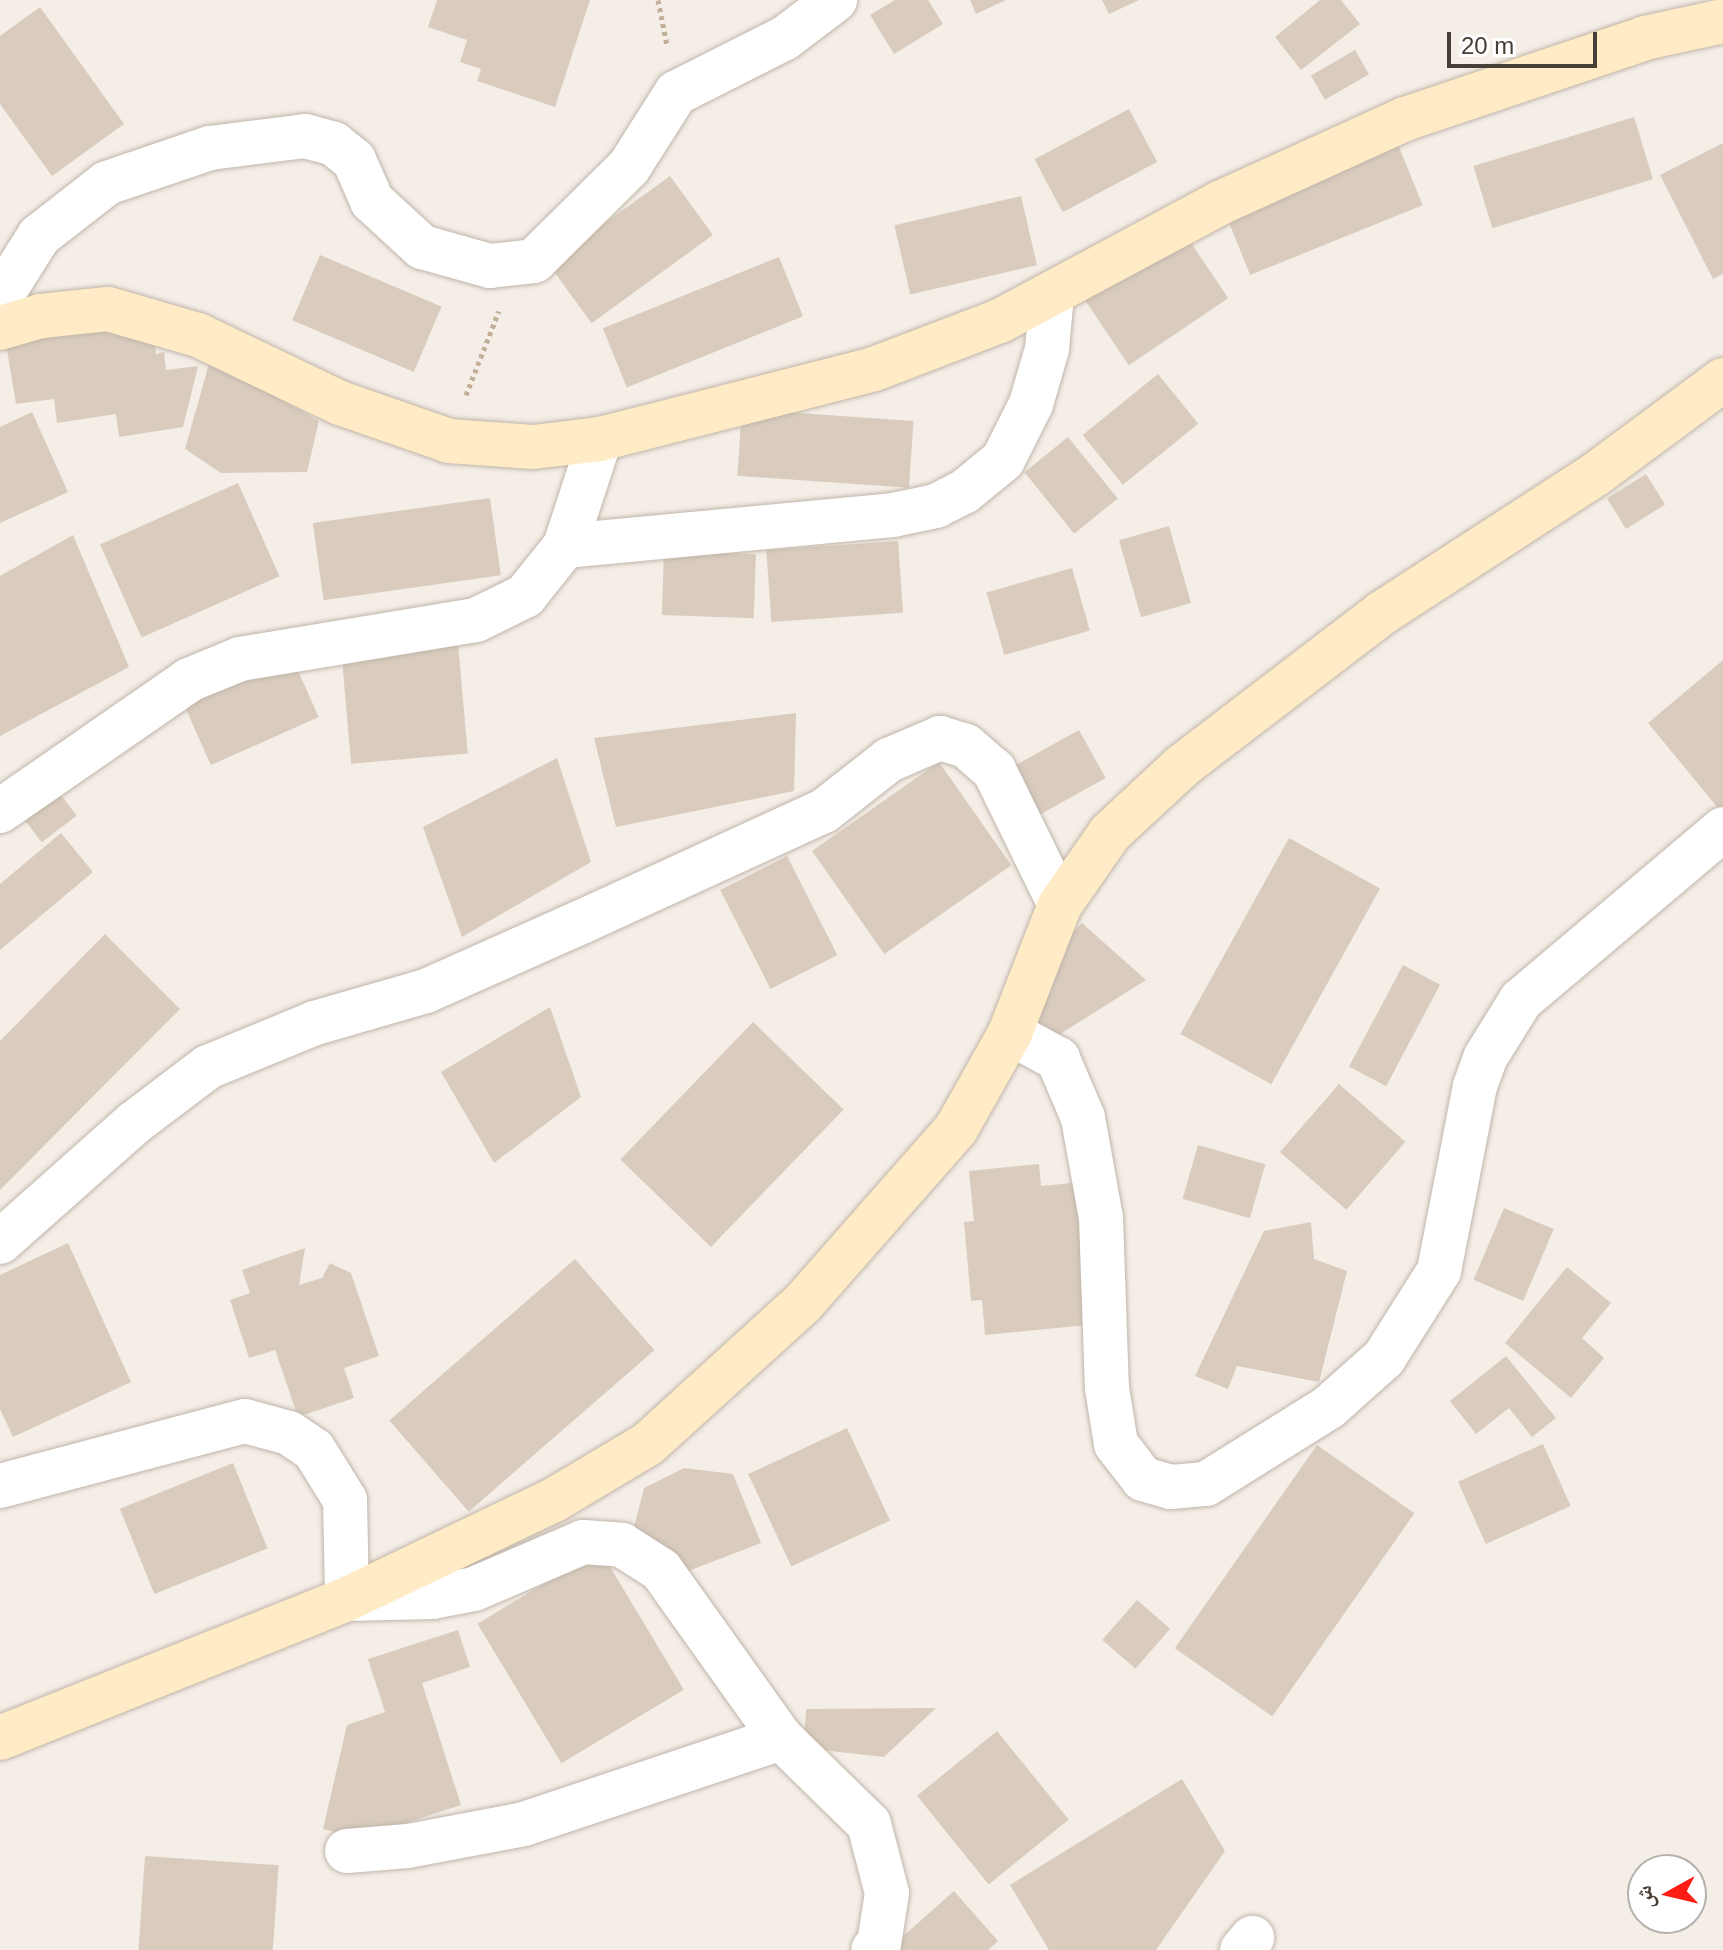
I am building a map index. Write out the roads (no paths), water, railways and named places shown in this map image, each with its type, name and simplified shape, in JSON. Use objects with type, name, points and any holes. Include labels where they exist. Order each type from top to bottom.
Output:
[{"type":"main road","points":[[0,328],[41,316],[108,309],[198,335],[340,403],[449,441],[533,447],[600,439],[874,369],[1000,321],[1220,203],[1405,119],[1645,38],[1723,21]]},
{"type":"main road","points":[[0,1738],[347,1599],[554,1500],[648,1444],[803,1303],[956,1129],[1010,1033],[1060,905],[1110,833],[1182,766],[1382,613],[1596,474],[1723,380]]},
{"type":"street","points":[[0,298],[39,236],[107,183],[210,148],[305,136],[334,144],[354,160],[372,201],[422,247],[490,266],[534,261],[629,167],[676,93],[785,38],[835,0]]},
{"type":"street","points":[[565,546],[893,515],[950,499],[1003,460],[1017,432],[1047,349],[1052,294]]},
{"type":"street","points":[[0,811],[189,680],[240,659],[319,642],[476,620],[525,596],[565,546],[600,439]]},
{"type":"street","points":[[0,1242],[134,1123],[208,1067],[315,1023],[426,991],[567,928],[824,811],[889,760],[940,738],[966,746],[994,770],[1060,905]]},
{"type":"street","points":[[1010,1033],[1058,1059],[1083,1118],[1101,1218],[1107,1388],[1116,1444],[1143,1479],[1171,1487],[1206,1484],[1329,1407],[1384,1358],[1439,1271],[1475,1086],[1485,1058],[1521,1000],[1723,829]]},
{"type":"street","points":[[0,1486],[245,1421],[289,1433],[314,1450],[345,1500],[347,1599],[433,1597],[474,1589],[583,1542],[622,1545],[661,1570],[781,1738],[869,1824],[887,1893],[879,1944],[873,1950]]},
{"type":"street","points":[[347,1851],[408,1846],[524,1824],[781,1738]]}]
